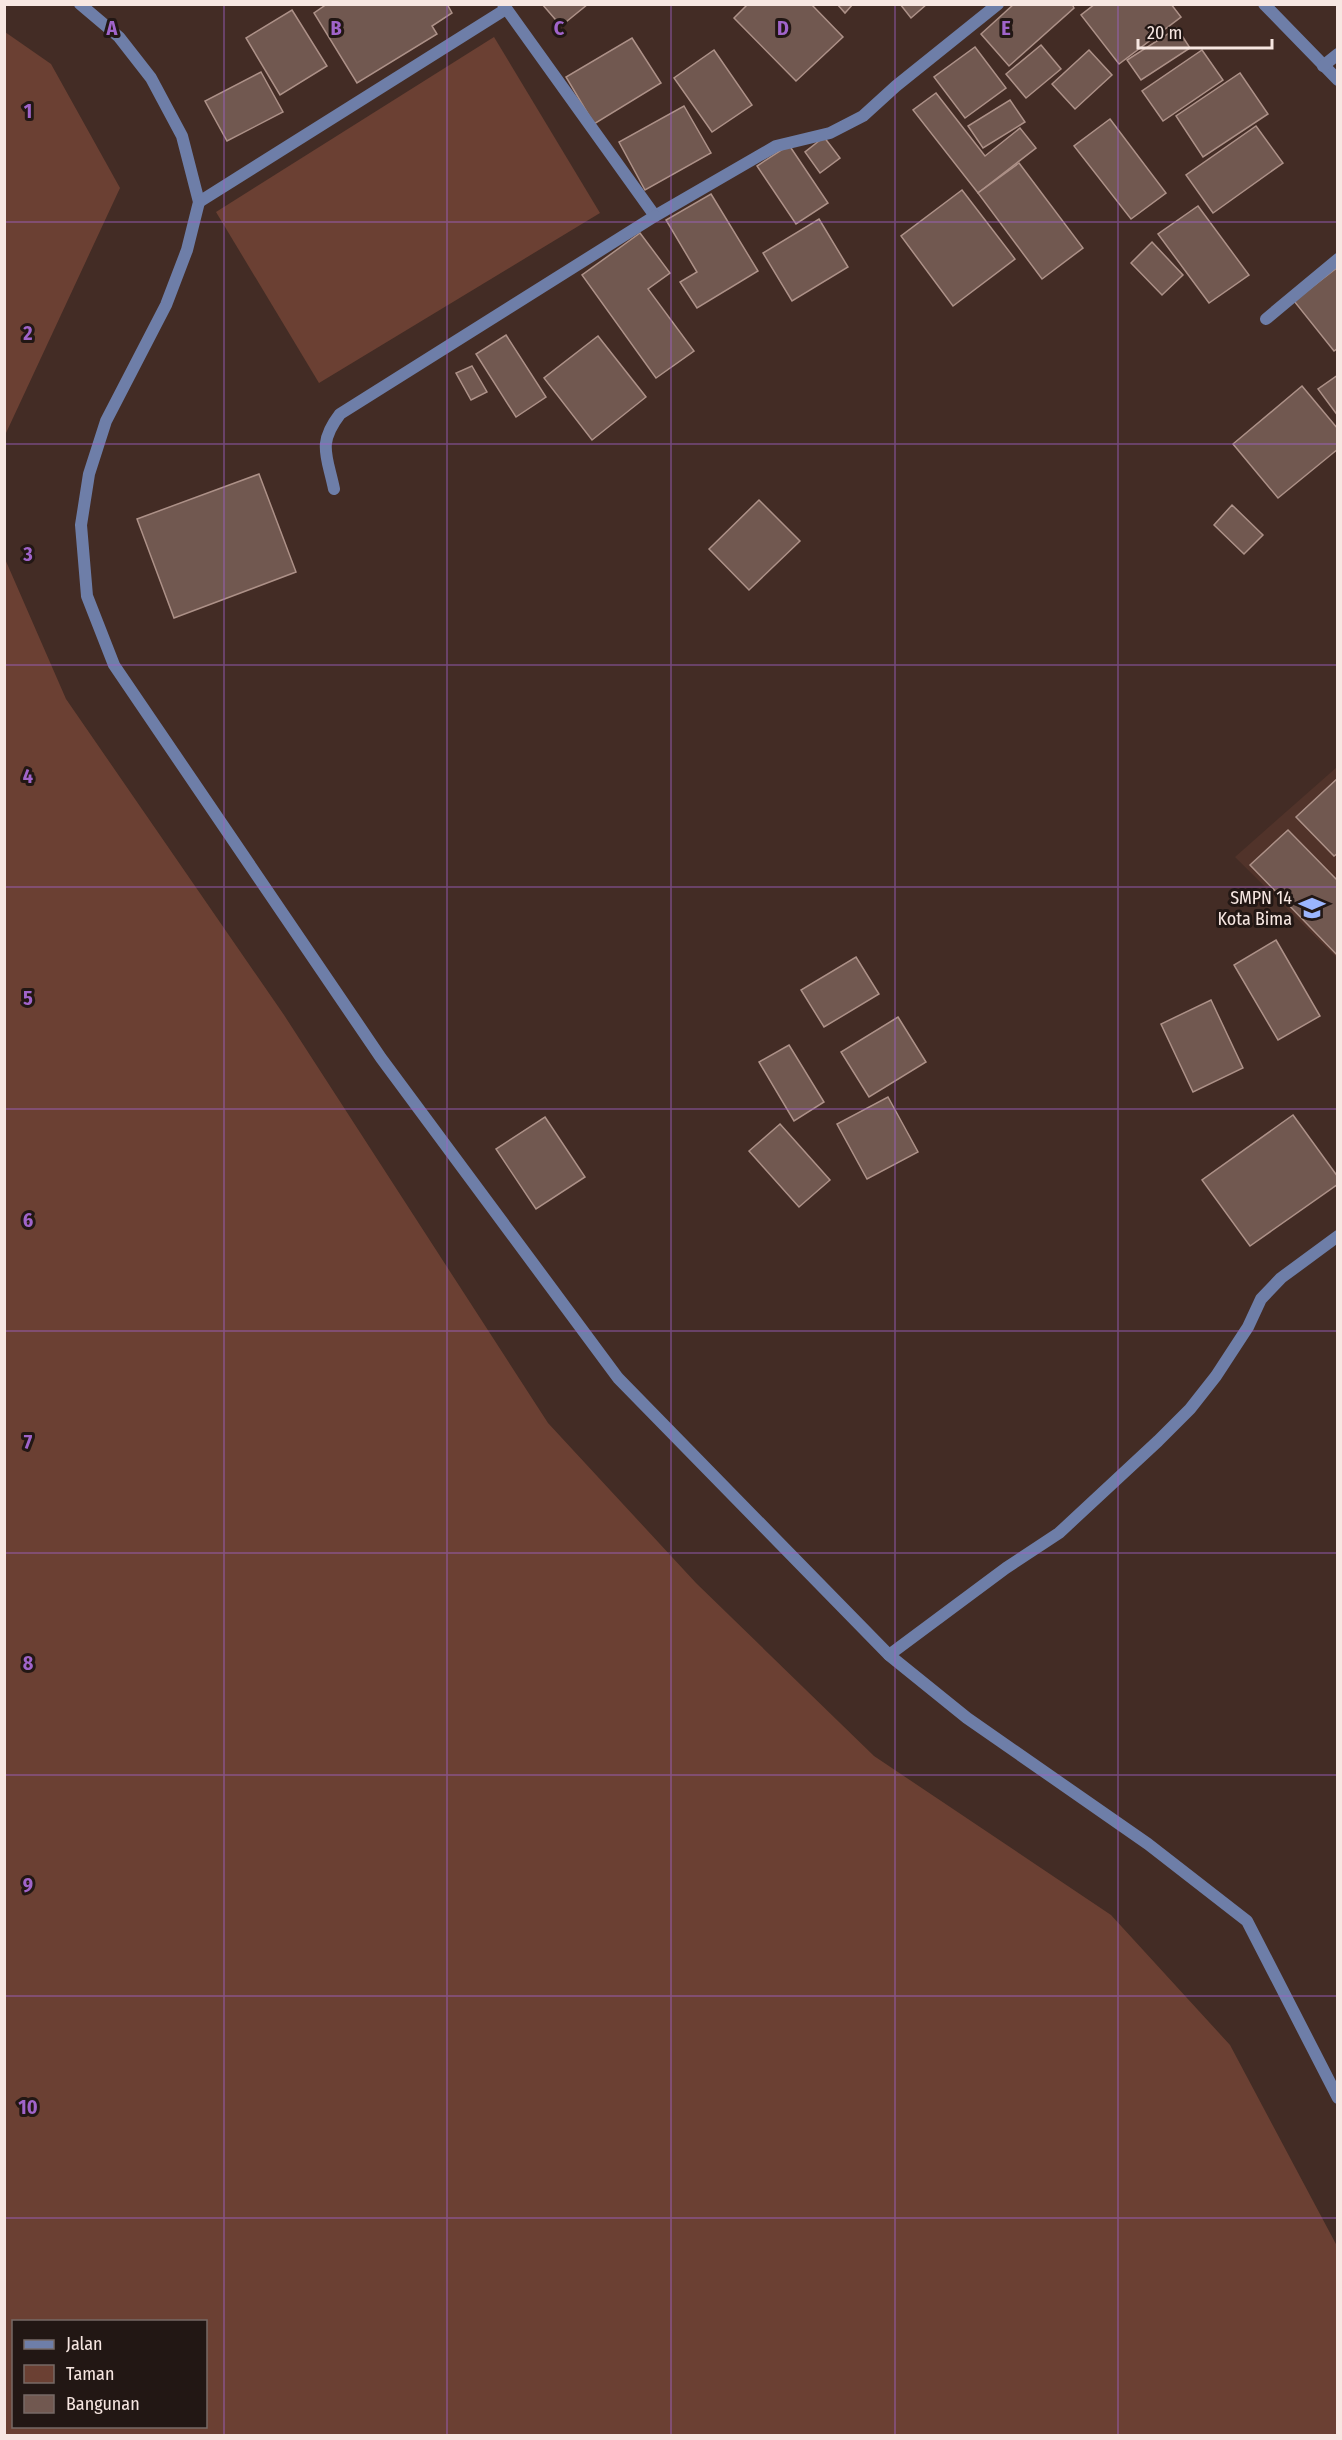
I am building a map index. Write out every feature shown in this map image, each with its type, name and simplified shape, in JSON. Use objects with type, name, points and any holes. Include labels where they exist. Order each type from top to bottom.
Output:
[{"type":"street","points":[[80,4],[119,37],[151,78],[182,136],[199,202],[188,250],[166,305],[106,421],[89,474],[81,525],[87,596],[114,665],[381,1058],[618,1378],[889,1655],[967,1718],[1148,1844],[1247,1921],[1338,2098]]},
{"type":"street","points":[[334,489],[325,444],[328,429],[340,414],[656,216],[776,147],[830,133],[863,116],[896,86],[998,4]]},
{"type":"street","points":[[1264,4],[1338,80]]},
{"type":"street","points":[[199,202],[504,7],[656,216]]},
{"type":"street","points":[[1323,66],[1338,54]]},
{"type":"street","points":[[1266,319],[1338,259]]},
{"type":"street","points":[[889,1655],[1006,1568],[1059,1533],[1158,1442],[1190,1409],[1216,1376],[1248,1327],[1261,1299],[1281,1278],[1338,1236]]},
{"type":"shaded area","name":"SMPN 14 Kota Bima","points":[[1337,767],[1337,958],[1235,857]]},
{"type":"green space","points":[[5,32],[51,64],[120,188],[6,433],[5,469]]},
{"type":"green space","points":[[494,37],[600,213],[319,383],[216,212]]},
{"type":"green space","points":[[5,559],[66,699],[284,1015],[548,1423],[696,1583],[874,1756],[1111,1915],[1230,2045],[1337,2246],[1337,2435],[5,2435]]},
{"type":"building","points":[[327,4],[447,4],[452,13],[432,26],[437,34],[357,83],[314,13]]},
{"type":"building","points":[[542,4],[588,4],[561,26]]},
{"type":"building","points":[[748,4],[811,4],[843,37],[796,81],[734,18]]},
{"type":"building","points":[[837,4],[853,4],[845,13]]},
{"type":"building","points":[[900,4],[927,4],[911,18]]},
{"type":"building","points":[[1014,4],[1072,4],[1074,8],[1009,66],[981,34]]},
{"type":"building","points":[[1095,4],[1171,4],[1181,17],[1119,64],[1081,15]]},
{"type":"building","points":[[292,10],[327,66],[280,95],[246,38]]},
{"type":"building","points":[[1177,28],[1190,48],[1141,80],[1127,60]]},
{"type":"building","points":[[632,38],[661,83],[594,124],[566,77]]},
{"type":"building","points":[[1041,45],[1061,69],[1026,98],[1006,74]]},
{"type":"building","points":[[975,47],[1006,88],[965,118],[934,77]]},
{"type":"building","points":[[714,50],[752,105],[712,132],[674,78]]},
{"type":"building","points":[[1089,50],[1112,75],[1075,109],[1052,84]]},
{"type":"building","points":[[1202,50],[1223,80],[1163,121],[1142,91]]},
{"type":"building","points":[[261,72],[283,112],[227,141],[205,101]]},
{"type":"building","points":[[1240,73],[1268,114],[1203,157],[1176,116]]},
{"type":"building","points":[[936,93],[985,156],[1020,128],[1036,148],[978,193],[913,110]]},
{"type":"building","points":[[1010,100],[1025,122],[983,148],[968,126]]},
{"type":"building","points":[[684,106],[711,153],[645,190],[619,142]]},
{"type":"building","points":[[1110,119],[1166,193],[1131,219],[1074,146]]},
{"type":"building","points":[[1256,126],[1283,163],[1213,213],[1186,175]]},
{"type":"building","points":[[824,137],[840,158],[820,173],[805,152]]},
{"type":"building","points":[[789,145],[828,203],[796,224],[757,166]]},
{"type":"building","points":[[1019,163],[1083,248],[1042,279],[978,193]]},
{"type":"building","points":[[962,190],[1015,259],[953,306],[901,236]]},
{"type":"building","points":[[711,194],[758,271],[697,308],[680,282],[697,272],[666,220]]},
{"type":"building","points":[[1198,206],[1249,275],[1209,303],[1158,234]]},
{"type":"building","points":[[819,219],[848,267],[792,301],[763,253]]},
{"type":"building","points":[[640,233],[670,273],[648,289],[694,351],[656,378],[582,275]]},
{"type":"building","points":[[1152,242],[1183,275],[1162,295],[1131,263]]},
{"type":"building","points":[[1338,267],[1338,348],[1334,351],[1294,301]]},
{"type":"building","points":[[506,335],[546,397],[516,417],[476,354]]},
{"type":"building","points":[[598,336],[646,397],[592,440],[544,378]]},
{"type":"building","points":[[472,366],[487,392],[471,400],[456,373]]},
{"type":"building","points":[[1338,375],[1338,416],[1318,389]]},
{"type":"building","points":[[1302,386],[1338,429],[1338,449],[1278,498],[1233,444]]},
{"type":"building","points":[[259,474],[296,572],[174,618],[137,519]]},
{"type":"building","points":[[759,500],[800,541],[749,590],[709,549]]},
{"type":"building","points":[[1232,505],[1263,535],[1244,554],[1214,525]]},
{"type":"building","points":[[1338,778],[1338,853],[1334,856],[1296,817]]},
{"type":"building","points":[[1288,830],[1338,881],[1338,956],[1250,865]]},
{"type":"building","points":[[1276,940],[1320,1016],[1278,1040],[1234,965]]},
{"type":"building","points":[[856,957],[879,994],[824,1027],[801,990]]},
{"type":"building","points":[[1211,1000],[1243,1068],[1193,1092],[1161,1024]]},
{"type":"building","points":[[898,1017],[926,1062],[869,1097],[841,1052]]},
{"type":"building","points":[[789,1045],[824,1102],[794,1121],[759,1062]]},
{"type":"building","points":[[888,1097],[918,1152],[867,1179],[837,1124]]},
{"type":"building","points":[[1293,1115],[1338,1177],[1338,1184],[1250,1246],[1202,1180]]},
{"type":"building","points":[[545,1117],[585,1177],[536,1209],[496,1149]]},
{"type":"building","points":[[780,1124],[830,1180],[799,1207],[749,1151]]},
{"type":"place","name":"SMPN 14 Kota Bima","points":[[1312,908]]}]
